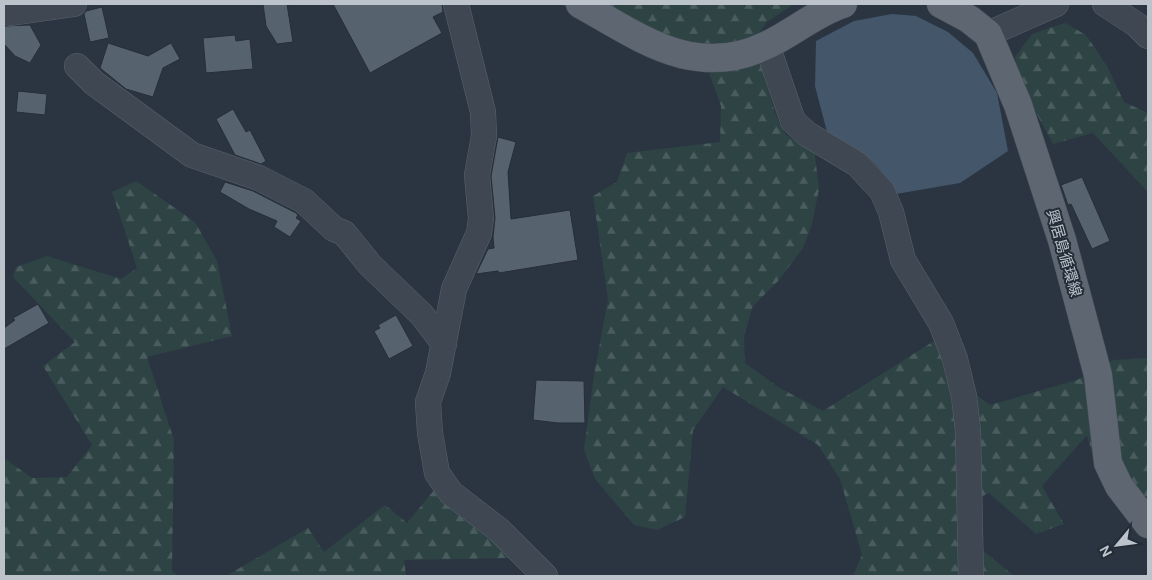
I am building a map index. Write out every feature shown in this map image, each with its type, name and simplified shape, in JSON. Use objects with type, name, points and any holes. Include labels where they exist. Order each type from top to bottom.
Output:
[{"type":"main road","points":[[580,4],[645,40],[693,58],[715,59],[741,56],[768,45],[823,10],[843,4]]},
{"type":"main road","name":"興居島循環線","points":[[941,4],[969,19],[988,34],[1018,105],[1062,240],[1098,375],[1108,463],[1119,486],[1148,524]]},
{"type":"street","points":[[4,12],[11,13],[74,4]]},
{"type":"street","points":[[456,4],[482,112],[484,136],[477,175],[481,219],[479,233],[454,289],[438,373],[428,402],[437,473],[452,493],[499,530],[545,576]]},
{"type":"street","points":[[988,34],[1056,4]]},
{"type":"street","points":[[1105,4],[1137,25],[1148,36]]},
{"type":"street","points":[[768,45],[793,121],[808,134],[857,164],[882,191],[891,212],[903,260],[941,323],[955,359],[964,396],[968,432],[971,576]]},
{"type":"street","points":[[77,66],[94,83],[192,155],[259,178],[304,202],[334,229],[344,233],[370,265],[422,315],[444,344]]},
{"type":"green space","points":[[560,4],[794,4],[767,22],[757,36],[768,90],[778,119],[789,137],[814,147],[819,189],[812,224],[803,248],[778,281],[753,306],[744,336],[745,363],[778,387],[823,411],[953,329],[971,391],[990,405],[1077,380],[1113,360],[1148,358],[1148,542],[1098,474],[1087,435],[1042,486],[1064,524],[1036,534],[989,493],[976,499],[980,548],[1014,576],[853,576],[862,555],[840,479],[818,445],[723,387],[693,430],[685,517],[657,530],[634,525],[595,479],[584,449],[594,375],[608,299],[593,196],[617,182],[627,153],[720,142],[721,106],[709,73],[676,68]]},
{"type":"green space","points":[[1065,23],[1086,35],[1107,66],[1124,102],[1148,113],[1148,192],[1093,133],[1053,144],[1018,79],[1015,57],[1032,34]]},
{"type":"green space","points":[[136,181],[195,222],[217,261],[232,336],[147,357],[174,440],[172,571],[178,576],[4,576],[4,458],[32,478],[67,477],[92,445],[43,366],[75,342],[13,277],[16,267],[47,256],[121,279],[137,268],[112,192]]},
{"type":"green space","points":[[435,489],[513,558],[404,560],[406,576],[226,576],[308,528],[324,552],[385,505],[407,523]]},
{"type":"water","points":[[892,14],[916,16],[948,32],[973,53],[997,93],[1008,151],[960,183],[896,194],[874,163],[859,151],[827,132],[815,86],[816,41],[854,21]]},
{"type":"building","points":[[263,4],[287,4],[293,42],[277,44],[266,26]]},
{"type":"building","points":[[333,4],[442,4],[443,12],[433,17],[442,33],[370,73]]},
{"type":"building","points":[[102,7],[109,38],[90,42],[84,14],[86,11]]},
{"type":"building","points":[[30,25],[41,45],[30,63],[15,56],[4,44],[4,26]]},
{"type":"building","points":[[235,35],[236,41],[250,39],[253,69],[206,73],[203,38]]},
{"type":"building","points":[[108,43],[148,56],[171,43],[180,59],[163,68],[153,97],[126,89],[100,68]]},
{"type":"building","points":[[18,91],[47,94],[45,115],[16,112]]},
{"type":"building","points":[[233,109],[246,132],[250,130],[266,161],[261,164],[235,155],[216,119]]},
{"type":"building","points":[[498,137],[516,142],[508,172],[511,219],[570,210],[578,260],[499,273],[498,271],[476,274],[488,249],[494,248],[495,218],[491,176]]},
{"type":"building","points":[[1082,177],[1110,241],[1092,249],[1071,204],[1068,205],[1061,185]]},
{"type":"building","points":[[225,182],[253,191],[296,213],[298,215],[296,218],[301,221],[290,237],[274,227],[277,221],[249,209],[220,192]]},
{"type":"building","points":[[38,304],[49,323],[4,349],[4,328],[15,320],[13,318]]},
{"type":"building","points":[[396,315],[413,346],[389,359],[374,331],[380,328],[378,325]]},
{"type":"building","points":[[536,380],[584,381],[585,423],[558,423],[533,420]]}]
